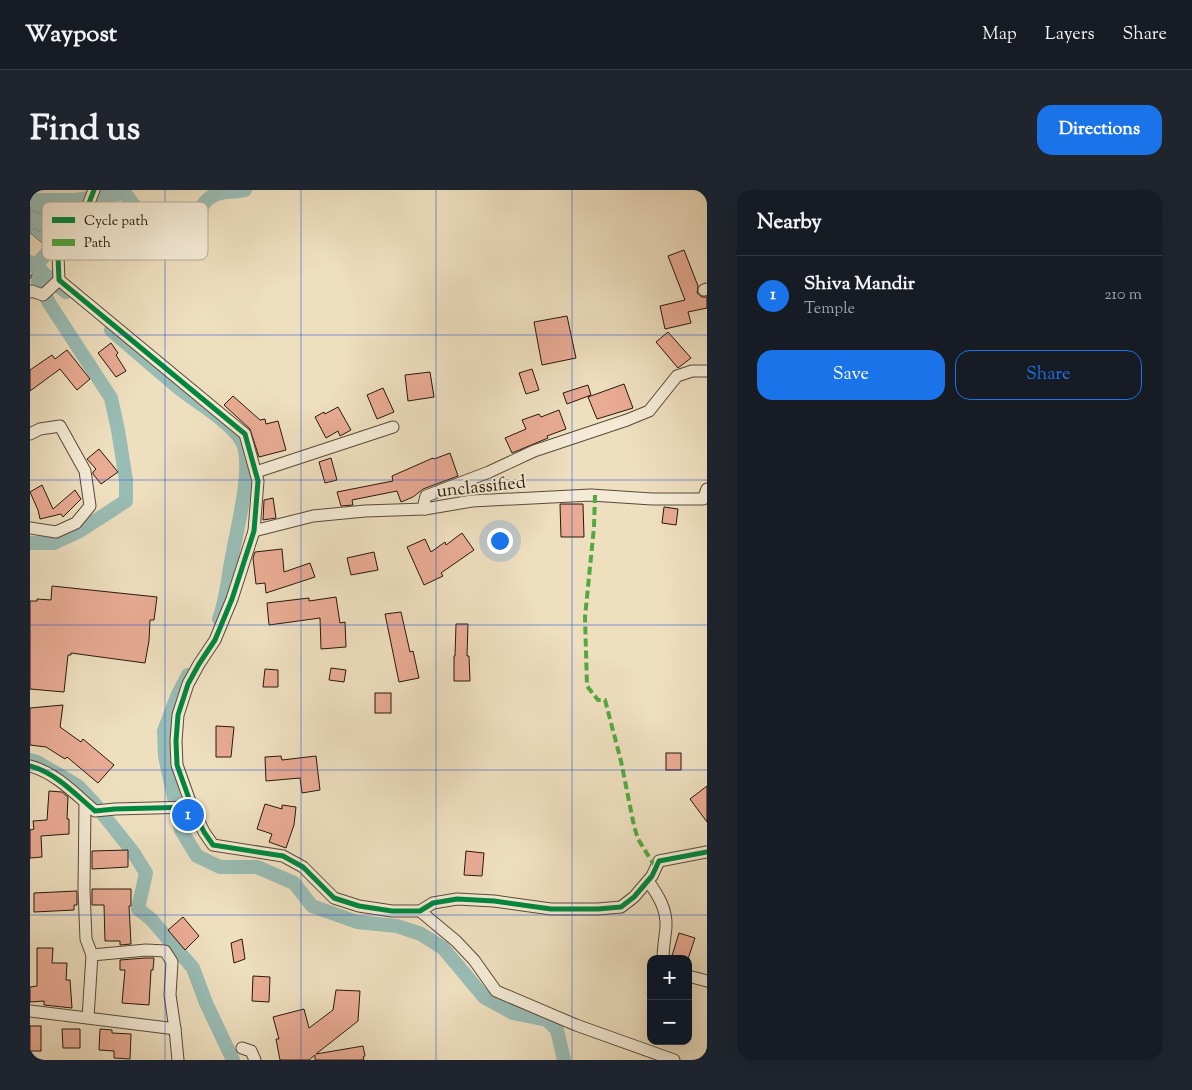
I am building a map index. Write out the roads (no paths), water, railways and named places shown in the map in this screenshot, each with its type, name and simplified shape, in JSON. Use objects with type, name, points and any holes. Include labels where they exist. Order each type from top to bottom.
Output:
[{"type":"street","points":[[58,260],[59,280],[244,434],[256,472],[257,499],[254,531],[232,599],[215,640],[188,684],[178,715],[177,765],[189,807],[213,845],[283,856],[303,868],[334,898],[359,906],[392,911],[420,910],[433,903],[457,899],[494,901],[551,908],[598,909],[621,907],[634,897],[648,881],[659,861],[707,852]]},
{"type":"street","points":[[31,292],[43,295],[59,280]]},
{"type":"street","points":[[425,509],[426,496],[489,472],[534,451],[628,420],[649,411],[677,376],[692,371],[707,371]]},
{"type":"street","points":[[30,434],[40,429],[60,426],[85,471],[90,506],[76,523],[56,532],[30,528]]},
{"type":"street","points":[[256,472],[393,427]]},
{"type":"street","name":"unclassified","points":[[254,531],[313,516],[365,511],[425,509],[472,501],[591,495],[652,499],[703,499],[707,489]]},
{"type":"street","points":[[30,766],[61,781],[95,811],[189,807]]},
{"type":"street","points":[[86,803],[84,890],[86,939],[92,955],[88,1018]]},
{"type":"street","points":[[648,881],[658,896],[665,912],[666,928],[663,955]]},
{"type":"street","points":[[420,910],[456,941],[474,960],[496,991],[576,1025],[674,1060]]},
{"type":"street","points":[[92,955],[146,950],[165,951],[172,962],[170,995],[178,1060]]},
{"type":"street","points":[[692,977],[707,981]]},
{"type":"street","points":[[30,1011],[175,1029]]},
{"type":"street","points":[[242,1048],[251,1051],[255,1060]]},
{"type":"water","points":[[30,204],[42,204],[42,243],[30,233]]},
{"type":"waterway","points":[[205,202],[212,196],[221,193],[245,190]]},
{"type":"waterway","points":[[30,200],[75,200],[125,193],[132,202]]},
{"type":"waterway","points":[[35,267],[42,259]]},
{"type":"waterway","points":[[30,262],[66,292]]},
{"type":"waterway","points":[[30,277],[41,270]]},
{"type":"waterway","points":[[30,543],[54,543],[78,532],[126,501],[126,480],[111,398],[49,303],[38,281],[41,270]]},
{"type":"waterway","points":[[111,330],[180,389],[229,426],[241,440],[245,450],[246,478],[244,495],[226,595],[219,619]]},
{"type":"waterway","points":[[188,675],[178,694],[164,731],[165,756],[181,830],[197,856],[220,867],[257,867],[294,883],[312,906],[357,922],[397,926],[421,934],[443,948],[484,997],[513,1013],[547,1020],[557,1030],[564,1060]]},
{"type":"waterway","points":[[30,760],[37,762],[78,786],[133,852],[146,873],[138,909],[151,919],[193,968],[206,1003],[233,1060]]},
{"type":"place","name":"Shiva Mandir","points":[[188,815]]}]
